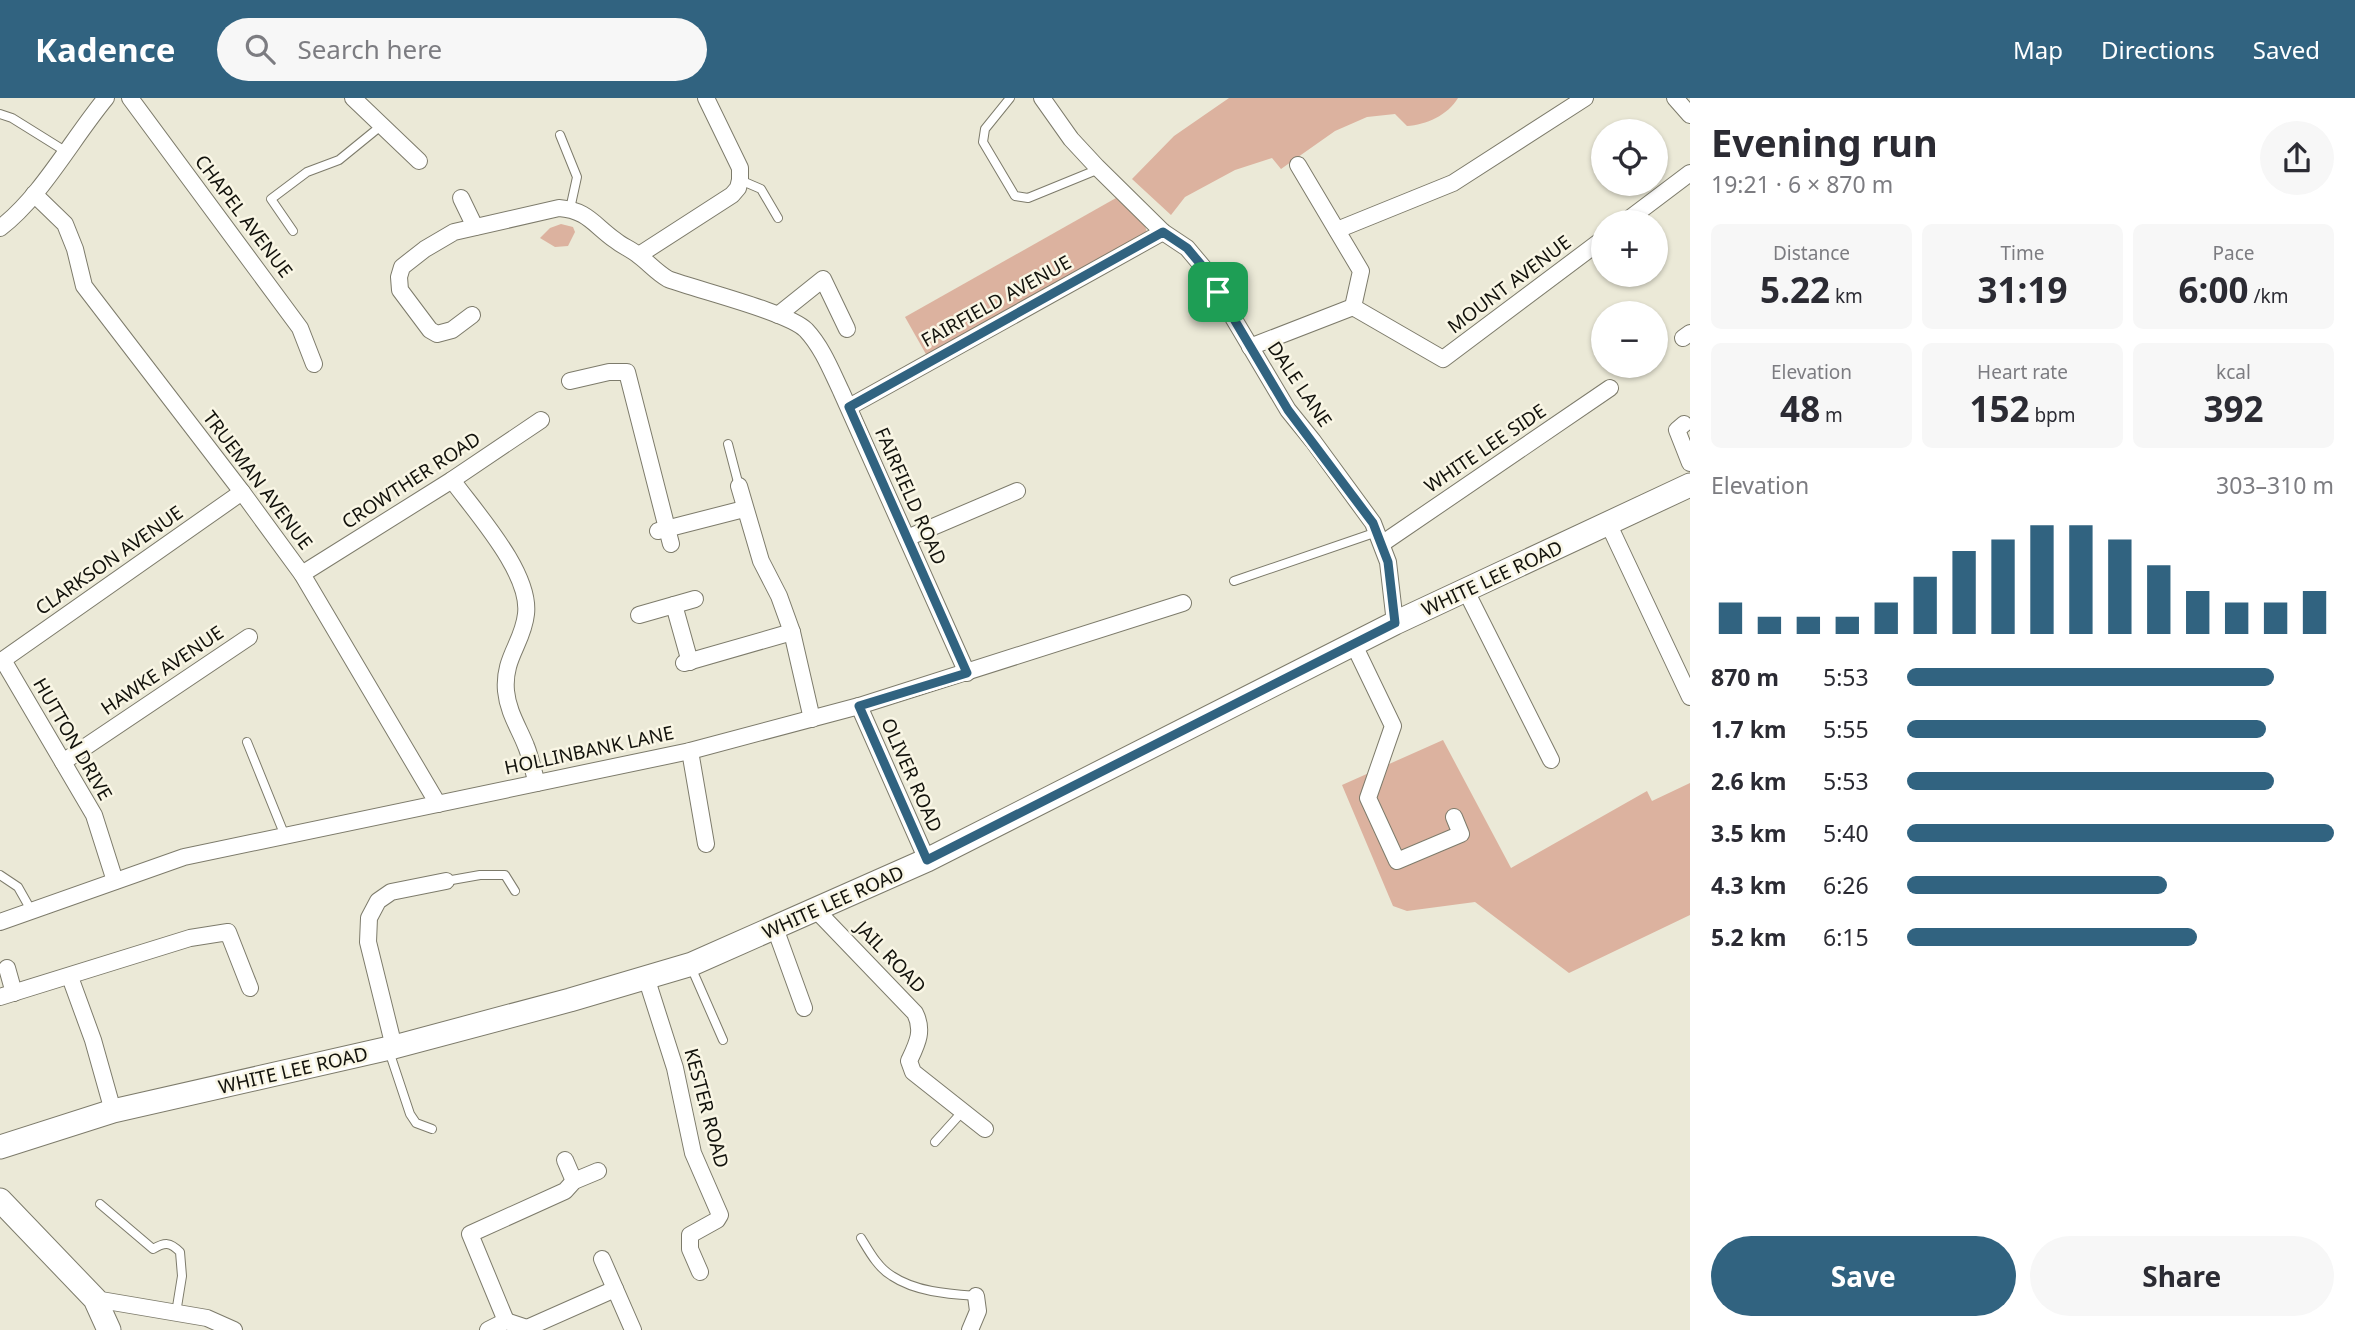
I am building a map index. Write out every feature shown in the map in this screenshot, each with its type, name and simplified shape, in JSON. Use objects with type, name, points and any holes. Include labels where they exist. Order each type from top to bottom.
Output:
[{"type":"main road","name":"WHITE LEE ROAD","points":[[0,1147],[113,1111],[391,1048],[690,965],[927,860],[1395,623],[1690,485]]},
{"type":"main road","points":[[0,1200],[95,1299],[109,1330]]},
{"type":"street","points":[[0,228],[18,214],[106,98]]},
{"type":"street","name":"CHAPEL AVENUE","points":[[130,98],[285,307],[307,342],[314,364]]},
{"type":"street","points":[[353,98],[419,161]]},
{"type":"street","points":[[639,256],[732,195],[738,188],[740,168],[706,98]]},
{"type":"street","points":[[1337,230],[1453,183],[1585,98]]},
{"type":"street","points":[[1675,98],[1690,115]]},
{"type":"street","name":"DALE LANE","points":[[1050,101],[1071,139],[1098,169],[1163,232],[1187,248],[1203,267],[1288,410],[1380,537],[1388,562],[1395,623]]},
{"type":"street","points":[[1250,347],[1353,307],[1361,271],[1298,165]]},
{"type":"street","points":[[1641,210],[1690,173]]},
{"type":"street","name":"TRUEMAN AVENUE","points":[[34,194],[65,224],[75,249],[84,286],[302,574],[438,804]]},
{"type":"street","points":[[461,198],[475,227]]},
{"type":"street","points":[[472,314],[452,330],[436,334],[430,330],[400,290],[399,277],[402,267],[454,232],[547,210],[570,209]]},
{"type":"street","name":"FAIRFIELD ROAD","points":[[570,209],[596,222],[654,271],[668,279],[778,315],[804,328],[820,348],[849,407],[967,673]]},
{"type":"street","name":"FAIRFIELD AVENUE","points":[[849,407],[1163,232]]},
{"type":"street","name":"MOUNT AVENUE","points":[[1353,307],[1443,359],[1591,248]]},
{"type":"street","points":[[778,315],[823,279],[847,329]]},
{"type":"street","points":[[570,381],[610,372],[627,372],[665,535],[744,509]]},
{"type":"street","name":"WHITE LEE SIDE","points":[[1380,537],[1610,388]]},
{"type":"street","name":"CROWTHER ROAD","points":[[302,574],[452,480],[541,420]]},
{"type":"street","points":[[1684,424],[1677,430],[1690,463]]},
{"type":"street","points":[[452,480],[515,567],[524,590],[526,614],[521,635],[508,664],[506,691],[513,721],[526,746],[537,783]]},
{"type":"street","points":[[739,486],[761,561],[792,632],[812,719]]},
{"type":"street","points":[[907,538],[1017,491]]},
{"type":"street","name":"CLARKSON AVENUE","points":[[1,661],[242,492]]},
{"type":"street","points":[[1608,523],[1690,696]]},
{"type":"street","points":[[1466,591],[1551,760]]},
{"type":"street","points":[[639,615],[695,599]]},
{"type":"street","name":"HOLLINBANK LANE","points":[[0,922],[184,857],[690,751],[812,719],[967,673],[1183,603]]},
{"type":"street","points":[[674,605],[687,663],[792,632]]},
{"type":"street","name":"HAWKE AVENUE","points":[[63,762],[249,637]]},
{"type":"street","points":[[1353,645],[1393,726],[1368,798],[1397,861],[1461,834],[1454,817]]},
{"type":"street","name":"HUTTON DRIVE","points":[[1,661],[94,815],[115,881]]},
{"type":"street","name":"OLIVER ROAD","points":[[859,706],[927,860]]},
{"type":"street","points":[[690,751],[706,844]]},
{"type":"street","points":[[391,1048],[369,942],[369,918],[378,901],[391,892],[446,881]]},
{"type":"street","name":"JAIL ROAD","points":[[816,910],[915,1013],[920,1030],[909,1065],[913,1072],[985,1129]]},
{"type":"street","points":[[775,928],[804,1008]]},
{"type":"street","points":[[7,968],[7,995],[190,938],[228,932],[250,988]]},
{"type":"street","points":[[70,977],[93,1040],[113,1111]]},
{"type":"street","name":"KESTER ROAD","points":[[646,977],[675,1068],[693,1153],[720,1215],[718,1220],[690,1235],[690,1249],[700,1272]]},
{"type":"street","points":[[565,1160],[574,1181]]},
{"type":"street","points":[[506,1321],[470,1234],[565,1191],[574,1181],[598,1171]]},
{"type":"street","points":[[602,1259],[633,1330]]},
{"type":"street","points":[[488,1330],[506,1321],[527,1328],[615,1289]]},
{"type":"street","points":[[970,1330],[978,1311],[976,1296]]},
{"type":"street","points":[[95,1299],[207,1318],[234,1330]]},
{"type":"lane","points":[[1010,98],[985,129],[983,142],[1015,196],[1028,198],[1098,169]]},
{"type":"lane","points":[[0,114],[12,118],[65,150]]},
{"type":"lane","points":[[293,231],[271,200],[307,172],[339,160],[382,125]]},
{"type":"lane","points":[[560,135],[577,177],[570,209]]},
{"type":"lane","points":[[740,180],[761,189],[778,218]]},
{"type":"lane","points":[[728,444],[739,486]]},
{"type":"lane","points":[[1234,581],[1380,537]]},
{"type":"lane","points":[[247,742],[285,836]]},
{"type":"lane","points":[[0,875],[18,887],[31,910]]},
{"type":"lane","points":[[446,881],[480,875],[505,875],[514,891]]},
{"type":"lane","points":[[690,965],[723,1040]]},
{"type":"lane","points":[[391,1048],[410,1114],[416,1123],[432,1129]]},
{"type":"lane","points":[[935,1142],[963,1111]]},
{"type":"lane","points":[[100,1204],[153,1249],[163,1243],[172,1244],[180,1252],[181,1276],[176,1312]]},
{"type":"lane","points":[[861,1238],[881,1267],[891,1276],[935,1292],[976,1296]]},
{"type":"shaded area","points":[[1229,98],[1458,98],[1442,114],[1414,125],[1407,126],[1395,114],[1367,117],[1335,131],[1281,169],[1272,158],[1235,170],[1185,197],[1171,215],[1132,179],[1174,136]]},
{"type":"shaded area","points":[[1116,198],[1145,225],[1147,233],[927,356],[905,317]]},
{"type":"shaded area","points":[[561,224],[573,227],[575,232],[568,246],[555,247],[540,238],[550,228]]},
{"type":"shaded area","points":[[1443,740],[1511,868],[1647,791],[1652,801],[1690,783],[1690,915],[1569,973],[1475,902],[1407,911],[1393,906],[1342,785]]},
{"type":"route","points":[[1163,232],[1187,248],[1203,267],[1218,292],[1288,410],[1373,523],[1388,562],[1395,623],[927,860],[859,706],[967,673],[849,407],[1163,232]]}]
